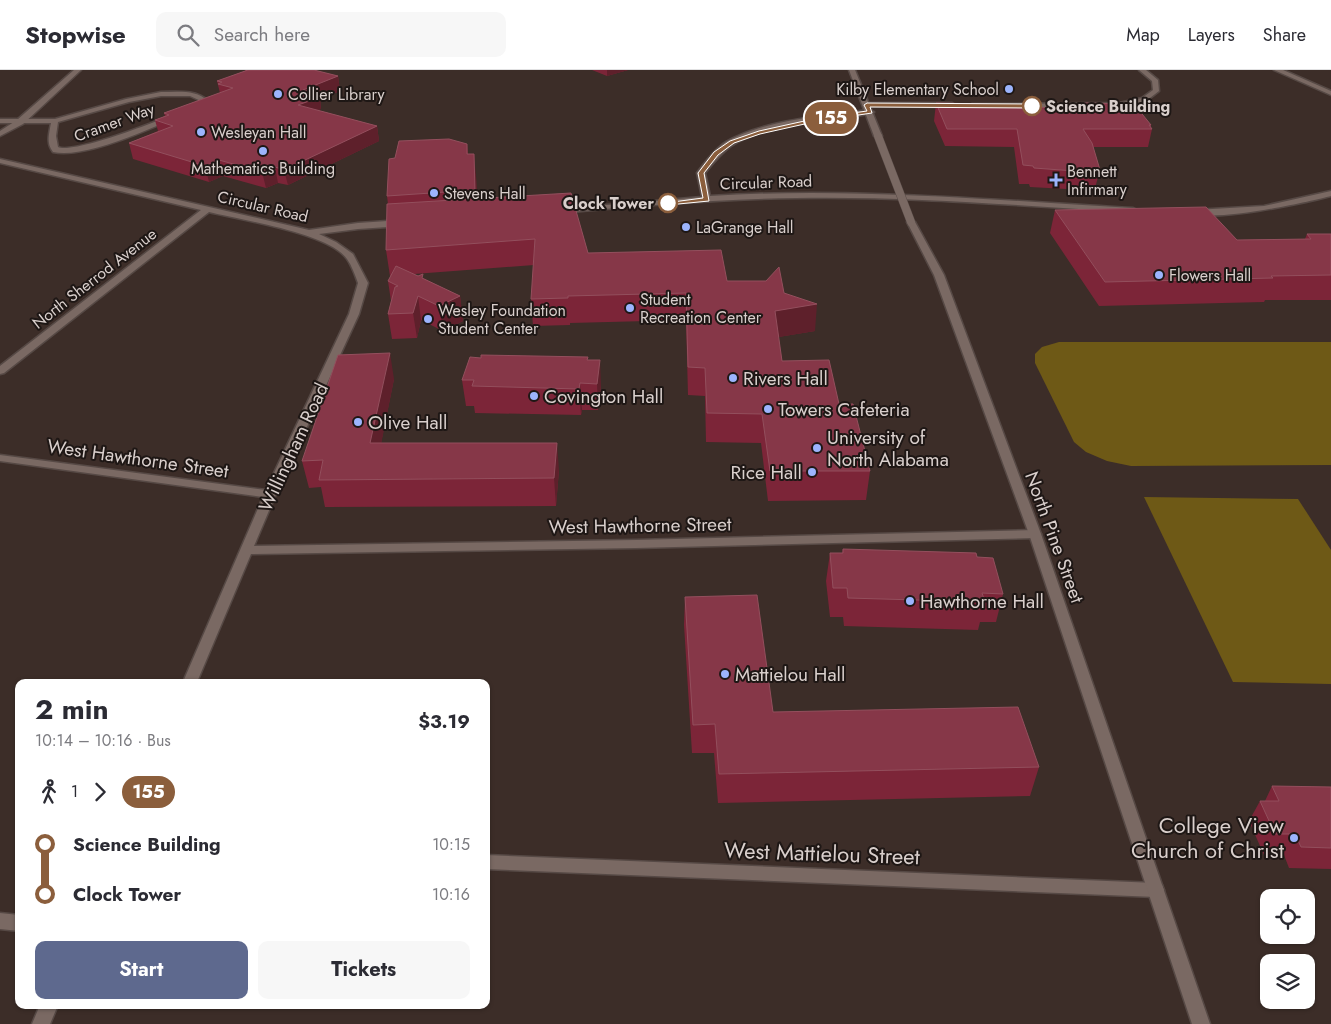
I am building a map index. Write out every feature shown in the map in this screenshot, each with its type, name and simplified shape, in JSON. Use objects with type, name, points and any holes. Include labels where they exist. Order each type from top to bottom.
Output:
[{"type":"street","points":[[0,134],[20,122],[78,70]]},
{"type":"street","name":"North Pine Street","points":[[852,70],[911,222],[939,274],[1035,534],[1201,1024]]},
{"type":"street","points":[[707,200],[701,173],[716,154],[732,142],[759,132],[868,108],[1119,105],[1144,100],[1156,91],[1155,80],[1142,70]]},
{"type":"street","points":[[1277,70],[1331,93]]},
{"type":"street","name":"Cramer Way","points":[[0,121],[55,121],[144,96],[188,94],[198,96],[204,101],[202,104],[107,142],[65,153],[58,152],[54,148],[52,140],[55,121]]},
{"type":"street","name":"Circular Road","points":[[0,161],[309,233],[358,226],[410,222]]},
{"type":"street","points":[[1189,212],[1257,209],[1289,204],[1331,193]]},
{"type":"street","name":"Circular Road","points":[[545,212],[707,200],[831,195],[989,201],[1143,210]]},
{"type":"street","name":"North Sherrod Avenue","points":[[0,371],[208,209]]},
{"type":"street","name":"Willingham Road","points":[[191,679],[270,494],[354,314],[363,283],[350,256],[334,244],[309,233]]},
{"type":"street","name":"West Hawthorne Street","points":[[0,458],[270,494]]},
{"type":"street","name":"West Hawthorne Street","points":[[246,550],[645,544],[1035,534]]},
{"type":"street","name":"West Mattielou Street","points":[[490,862],[1156,890]]},
{"type":"street","points":[[0,921],[15,923]]},
{"type":"street","points":[[41,1024],[47,1009]]},
{"type":"shaded area","points":[[1059,342],[1331,342],[1331,465],[1131,466],[1107,461],[1086,452],[1074,442],[1035,363],[1035,354],[1042,347]]},
{"type":"shaded area","points":[[1144,497],[1298,499],[1331,550],[1331,684],[1233,682]]},
{"type":"building","points":[[248,70],[314,70],[338,76],[303,90],[319,94],[308,98],[312,100],[298,105],[377,126],[284,170],[275,167],[262,172],[219,160],[205,166],[129,143],[173,126],[155,120],[169,115],[164,113],[233,88],[218,84],[222,82],[217,81]]},
{"type":"building","points":[[936,103],[987,104],[988,107],[1087,108],[1084,103],[1134,104],[1151,125],[1149,125],[1152,129],[1083,129],[1092,143],[1100,170],[1088,169],[1088,172],[1034,168],[1033,166],[1023,165],[1017,129],[947,129]]},
{"type":"building","points":[[449,139],[467,144],[467,154],[474,154],[475,190],[387,196],[389,159],[395,158],[399,141]]},
{"type":"building","points":[[571,193],[588,253],[721,250],[727,281],[766,281],[779,267],[784,293],[817,304],[775,311],[782,361],[829,360],[839,404],[853,404],[870,471],[770,471],[762,414],[707,413],[705,368],[688,367],[686,293],[568,296],[568,298],[531,299],[535,239],[386,250],[387,204]]},
{"type":"building","points":[[1206,207],[1237,240],[1311,239],[1307,234],[1331,234],[1331,275],[1105,282],[1055,210]]},
{"type":"building","points":[[396,266],[418,276],[423,274],[422,278],[460,296],[439,306],[418,296],[413,313],[388,314],[395,287],[398,286],[388,281]]},
{"type":"building","points":[[390,353],[370,443],[557,443],[554,478],[319,480],[323,460],[302,461],[338,355]]},
{"type":"building","points":[[481,355],[588,357],[587,360],[600,360],[597,384],[580,383],[579,389],[472,386],[474,380],[462,380],[470,357],[481,358]]},
{"type":"building","points":[[843,549],[976,553],[977,557],[993,558],[1003,594],[982,593],[985,602],[848,598],[847,588],[833,588],[830,553],[843,553]]},
{"type":"building","name":"Mattielou Hall","points":[[757,595],[773,712],[1018,707],[1039,767],[719,774],[715,724],[693,725],[685,597]]},
{"type":"building","points":[[1272,786],[1331,787],[1331,848],[1301,847],[1295,834],[1275,834],[1260,801],[1279,801]]},
{"type":"bus line","name":"155","points":[[668,203],[707,200],[701,173],[716,154],[732,142],[759,132],[870,112],[867,105],[1032,106]]},
{"type":"place","name":"Kilby Elementary School","points":[[1009,89]]},
{"type":"place","name":"Collier Library","points":[[278,94]]},
{"type":"place","name":"Science Building","points":[[1032,106]]},
{"type":"place","name":"Wesleyan Hall","points":[[201,132]]},
{"type":"place","name":"Mathematics Building","points":[[263,151]]},
{"type":"place","name":"Bennett Infirmary","points":[[1056,180]]},
{"type":"place","name":"Stevens Hall","points":[[434,193]]},
{"type":"place","name":"Clock Tower","points":[[668,203]]},
{"type":"place","name":"LaGrange Hall","points":[[686,227]]},
{"type":"place","name":"Flowers Hall","points":[[1159,275]]},
{"type":"place","name":"Student Recreation Center","points":[[630,308]]},
{"type":"place","name":"Wesley Foundation Student Center","points":[[428,319]]},
{"type":"place","name":"Rivers Hall","points":[[733,378]]},
{"type":"place","name":"Covington Hall","points":[[534,396]]},
{"type":"place","name":"Towers Cafeteria","points":[[768,409]]},
{"type":"place","name":"Olive Hall","points":[[358,422]]},
{"type":"place","name":"University of North Alabama","points":[[817,448]]},
{"type":"place","name":"Rice Hall","points":[[812,472]]},
{"type":"place","name":"Hawthorne Hall","points":[[910,601]]},
{"type":"place","name":"Mattielou Hall","points":[[725,674]]},
{"type":"place","name":"College View Church of Christ","points":[[1294,838]]}]
